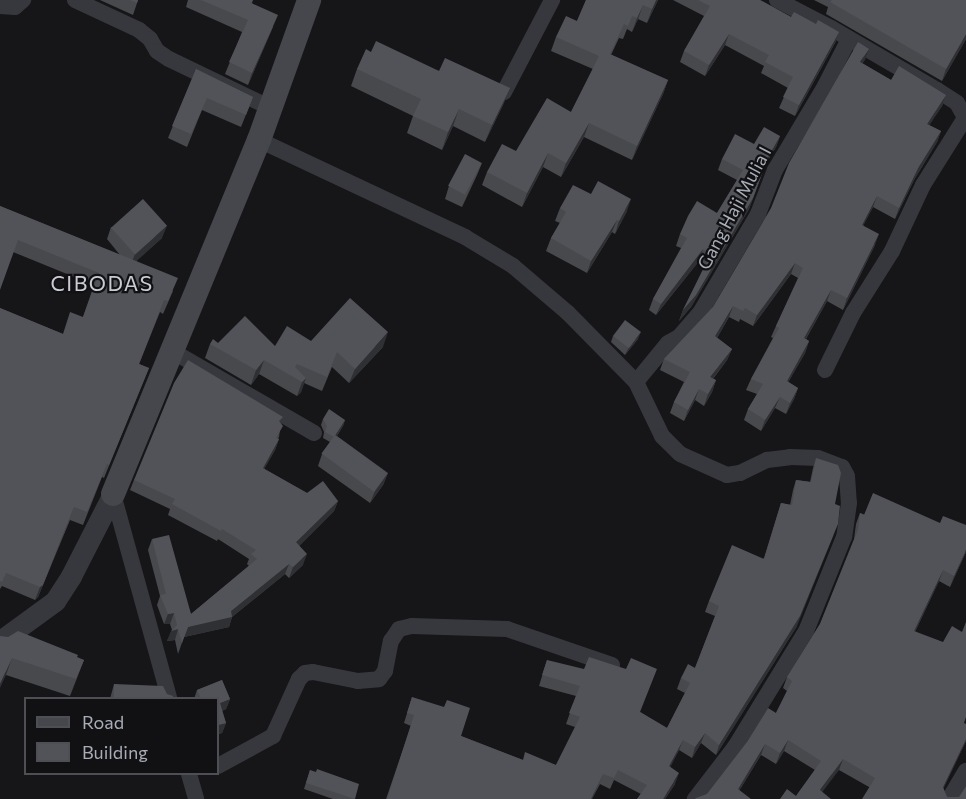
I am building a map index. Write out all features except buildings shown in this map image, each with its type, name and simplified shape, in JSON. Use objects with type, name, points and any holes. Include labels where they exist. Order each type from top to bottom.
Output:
[{"type":"main road","points":[[113,494],[259,140],[309,0]]},
{"type":"street","points":[[0,6],[15,7],[23,0]]},
{"type":"street","points":[[75,0],[139,30],[150,39],[157,51],[169,59],[271,108]]},
{"type":"street","points":[[504,92],[552,0]]},
{"type":"street","points":[[777,0],[849,39],[957,103],[966,118],[923,185],[892,251],[853,314],[825,370]]},
{"type":"street","name":"Gang Haji Mulia I","points":[[636,382],[668,343],[679,337],[700,313],[758,214],[775,170],[849,39]]},
{"type":"street","points":[[259,140],[465,237],[513,266],[568,313],[636,382],[662,436],[672,448],[714,471],[727,475],[740,473],[767,460],[818,458],[843,467],[847,476],[849,503],[844,537],[806,631],[735,747],[695,799]]},
{"type":"street","points":[[172,351],[314,433]]},
{"type":"street","points":[[0,641],[41,614],[55,601],[71,576],[113,494]]},
{"type":"street","points":[[113,494],[168,697]]},
{"type":"street","points":[[219,765],[273,736],[298,679],[305,673],[313,672],[357,681],[379,679],[385,671],[391,641],[399,629],[412,626],[507,629],[612,665]]},
{"type":"street","points":[[949,799],[966,771]]},
{"type":"street","points":[[193,775],[196,799]]},
{"type":"district","name":"CIBODAS","points":[[102,283]]}]
